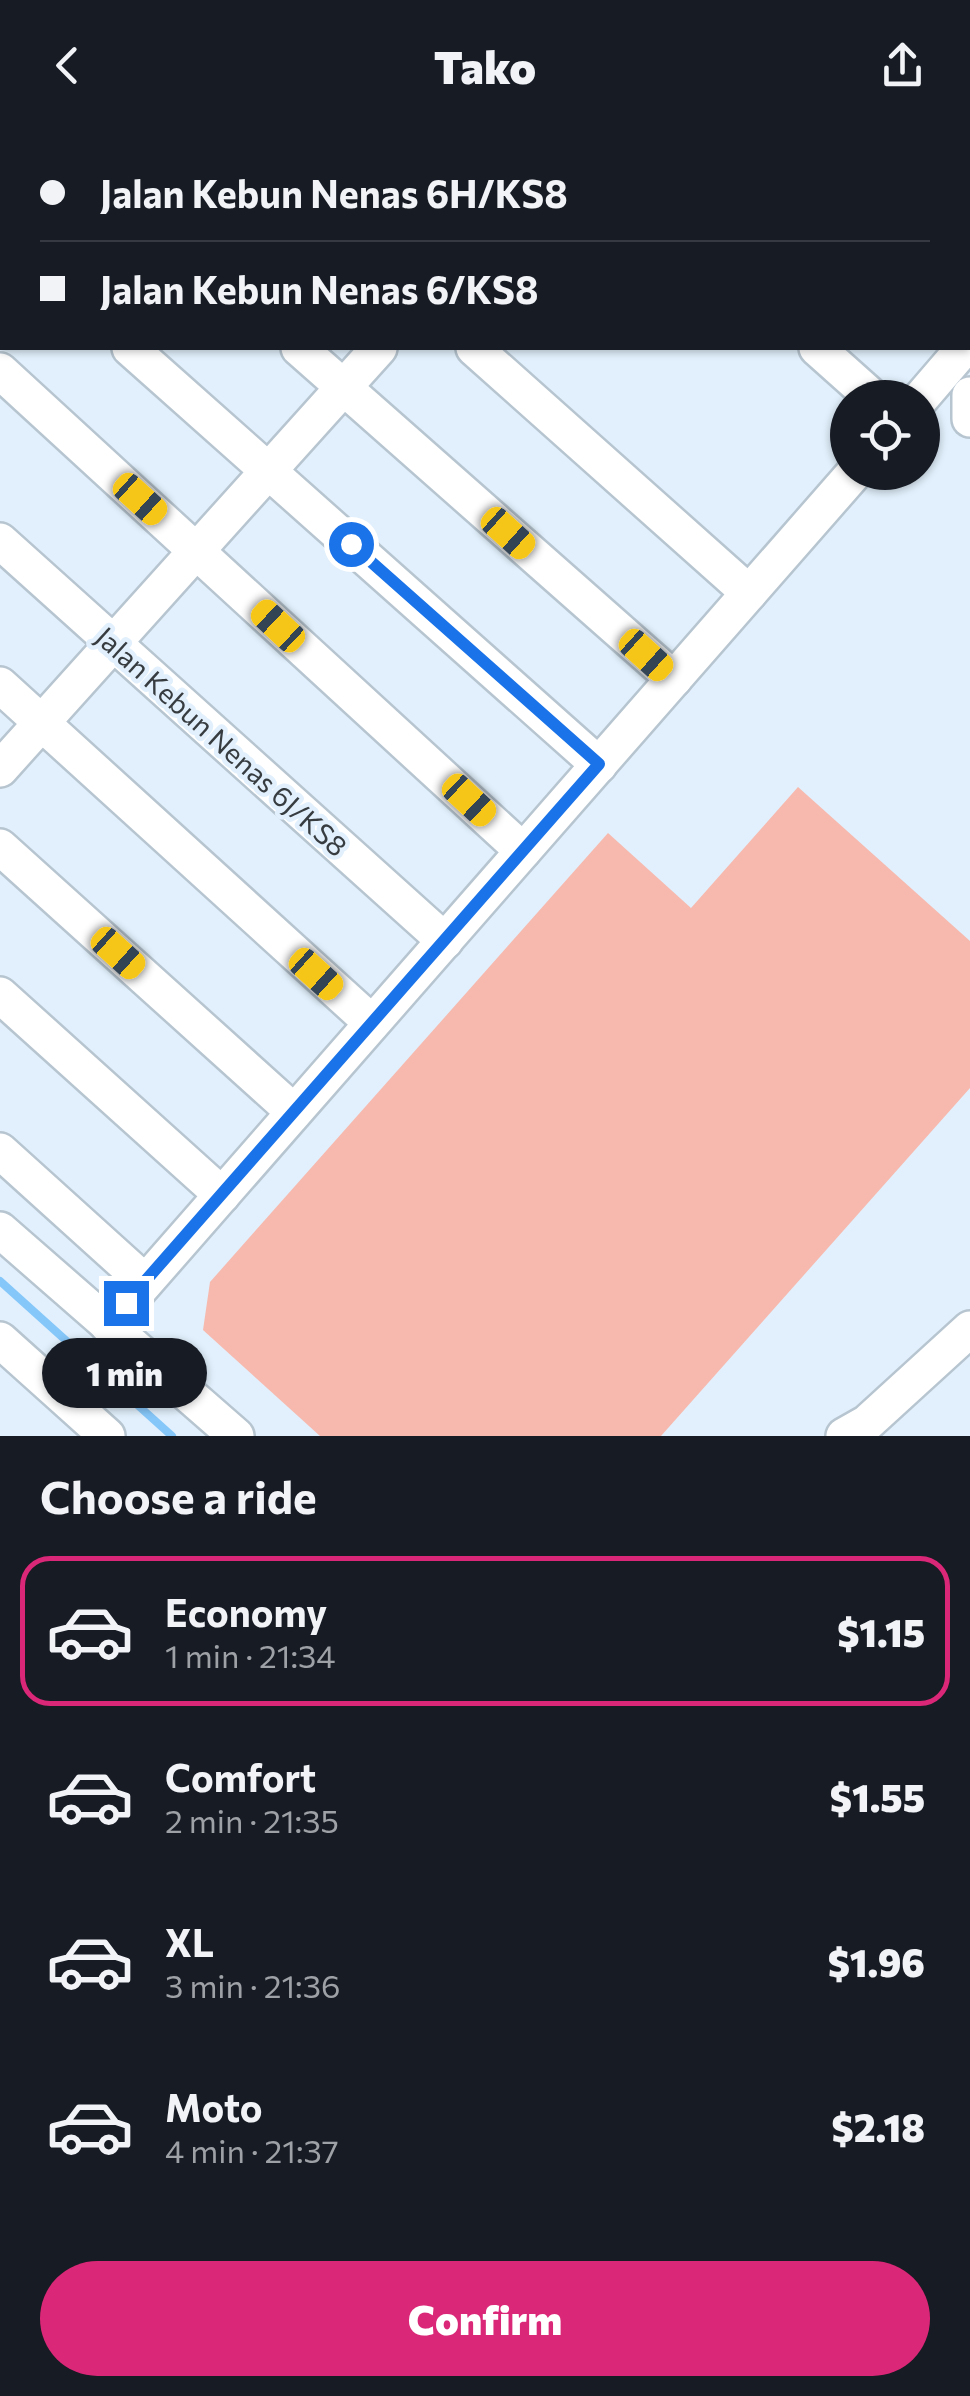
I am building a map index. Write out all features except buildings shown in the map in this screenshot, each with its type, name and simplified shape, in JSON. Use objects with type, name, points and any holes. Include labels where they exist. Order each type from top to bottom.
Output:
[{"type":"street","points":[[132,350],[599,764]]},
{"type":"street","points":[[301,350],[674,680]]},
{"type":"street","points":[[0,769],[377,350]]},
{"type":"street","points":[[476,350],[750,593]]},
{"type":"street","points":[[818,350],[852,380]]},
{"type":"street","points":[[936,380],[962,350]]},
{"type":"street","points":[[0,371],[524,850]]},
{"type":"street","points":[[970,395],[970,419]]},
{"type":"street","points":[[108,1324],[839,490]]},
{"type":"street","name":"Jalan Kebun Nenas 6J/KS8","points":[[0,542],[445,940]]},
{"type":"street","points":[[0,686],[372,1024]]},
{"type":"street","points":[[0,847],[294,1112]]},
{"type":"street","points":[[0,995],[222,1195]]},
{"type":"street","points":[[0,1151],[145,1282]]},
{"type":"street","points":[[0,1230],[236,1436]]},
{"type":"street","points":[[844,1436],[867,1423],[970,1329]]},
{"type":"street","points":[[0,1340],[107,1436]]},
{"type":"shaded area","points":[[798,787],[970,941],[970,1088],[661,1436],[320,1436],[203,1330],[210,1282],[608,833],[691,908]]},
{"type":"waterway","points":[[0,1281],[172,1436]]},
{"type":"route","points":[[126,1303],[599,764],[351,544]]}]
